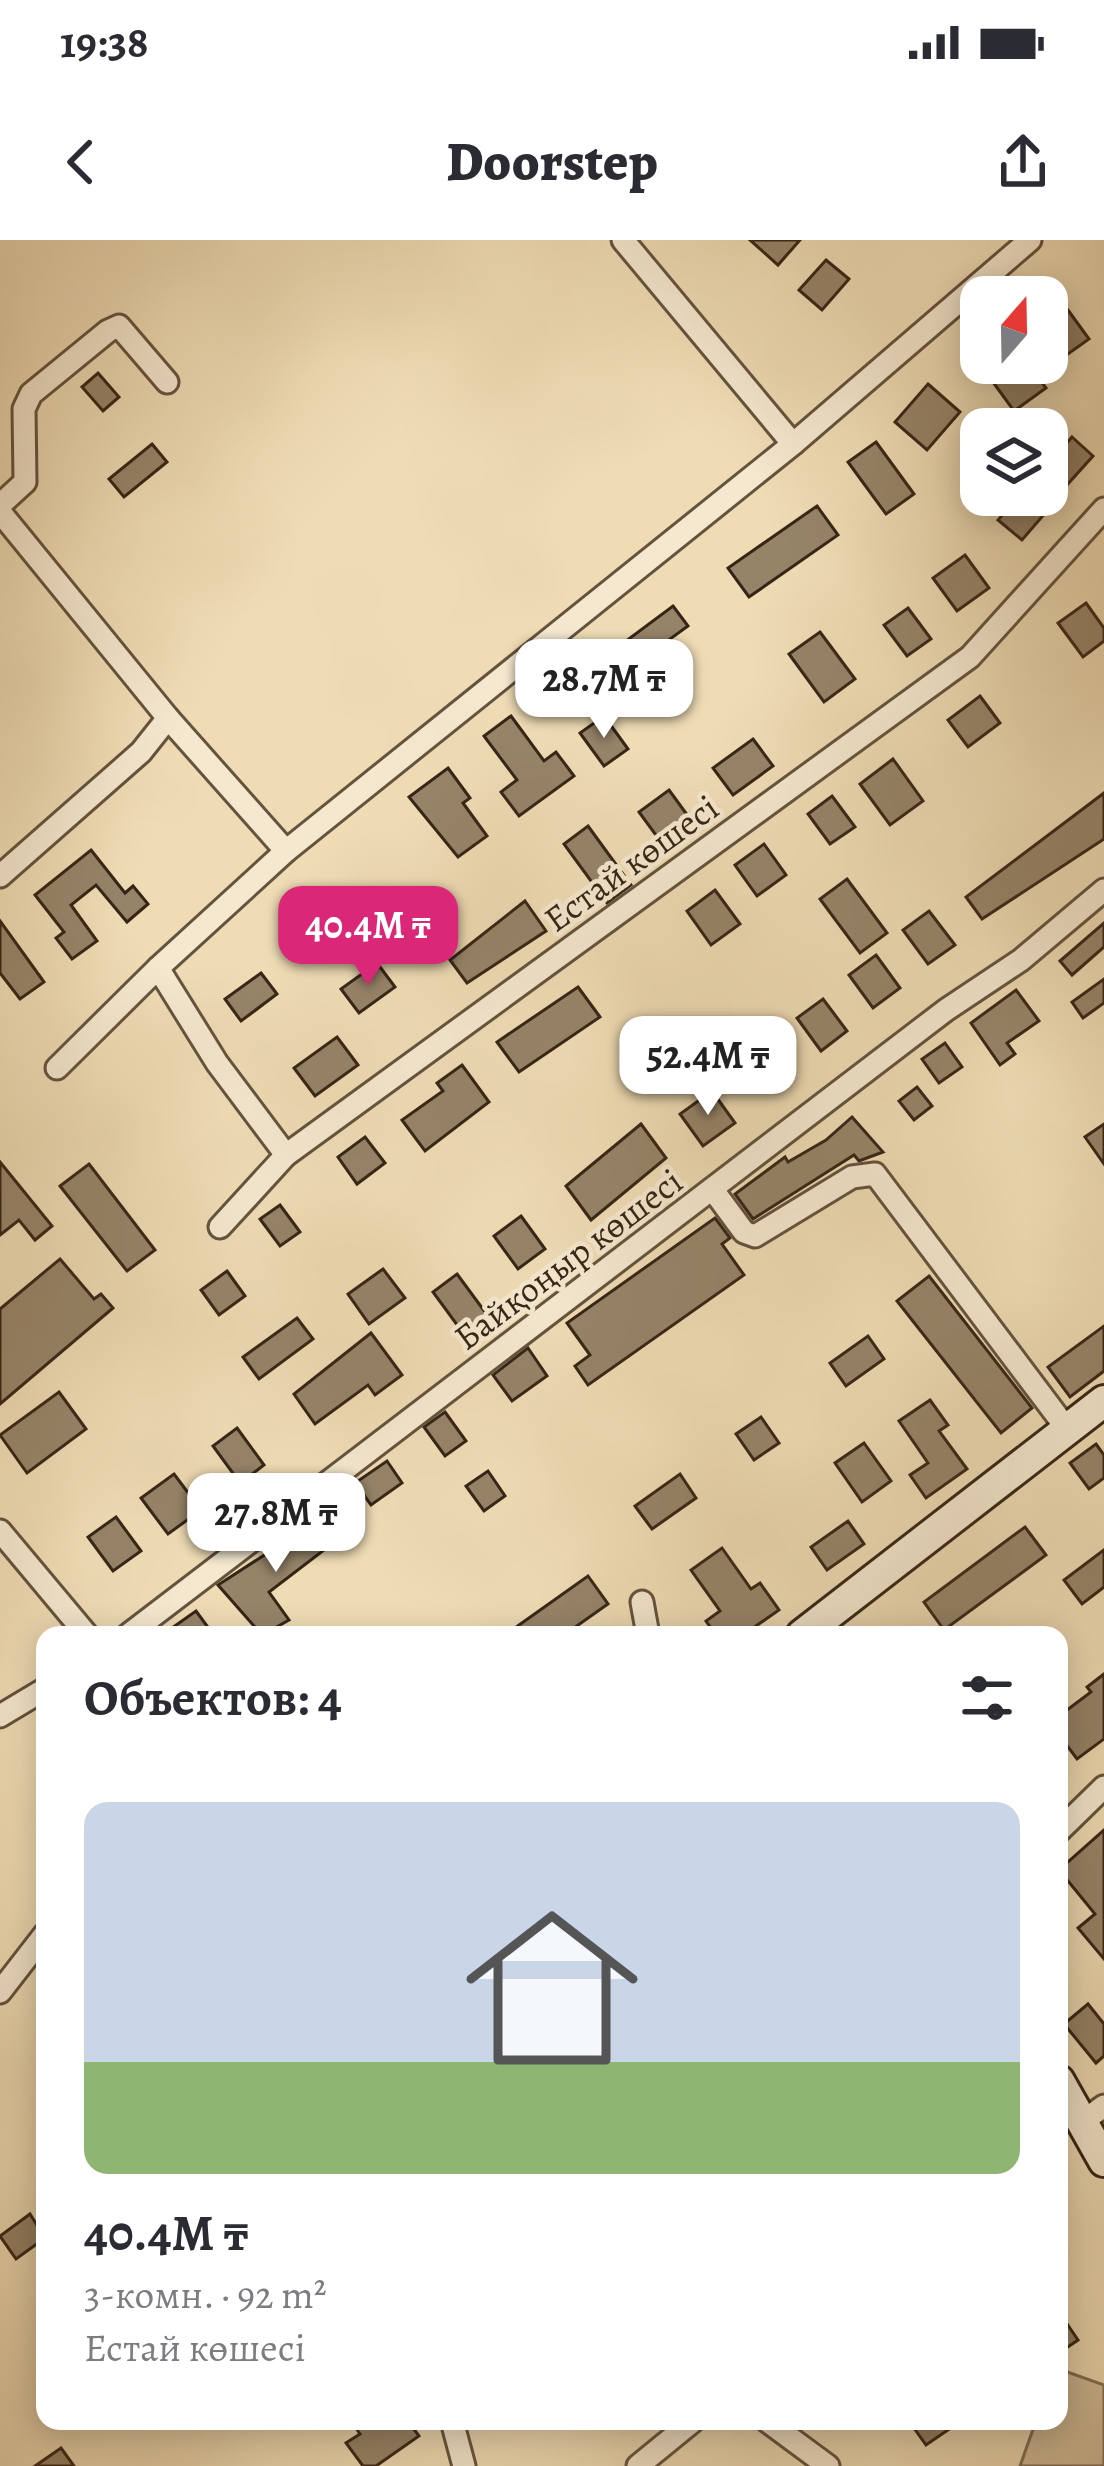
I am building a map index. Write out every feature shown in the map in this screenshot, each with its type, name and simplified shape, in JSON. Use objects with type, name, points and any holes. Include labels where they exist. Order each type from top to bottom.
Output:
[{"type":"street","points":[[623,240],[793,444]]},
{"type":"street","points":[[57,1068],[286,851],[793,444],[1030,240]]},
{"type":"street","points":[[167,382],[132,337],[119,326],[108,331],[31,394],[24,409],[26,482],[0,508],[168,718],[286,851]]},
{"type":"street","name":"Естай көшесі","points":[[220,1227],[286,1155],[970,657],[1104,509]]},
{"type":"street","points":[[0,876],[141,752],[168,718]]},
{"type":"street","name":"Байқоңыр көшесі","points":[[140,1626],[1021,960],[1104,890]]},
{"type":"street","points":[[158,968],[217,1063],[286,1155]]},
{"type":"street","points":[[712,1190],[744,1232],[754,1236],[853,1177],[875,1174],[1067,1429]]},
{"type":"street","points":[[814,1626],[1104,1401]]},
{"type":"street","points":[[0,1531],[79,1626]]},
{"type":"street","points":[[643,1602],[647,1626]]},
{"type":"street","points":[[0,1716],[36,1694]]},
{"type":"street","points":[[1068,1822],[1104,1787]]},
{"type":"street","points":[[0,1992],[36,1946]]},
{"type":"street","points":[[1068,2090],[1093,2114],[1104,2161]]},
{"type":"street","points":[[454,2430],[464,2466]]},
{"type":"street","points":[[638,2466],[682,2430]]},
{"type":"street","points":[[779,2430],[828,2466]]},
{"type":"shaded area","points":[[1068,2372],[1104,2385],[1104,2466],[1020,2466],[1033,2430],[1068,2430]]},
{"type":"building","points":[[750,240],[800,240],[778,265]]},
{"type":"building","points":[[826,260],[849,279],[822,310],[799,290]]},
{"type":"building","points":[[1068,310],[1089,339],[1068,354]]},
{"type":"building","points":[[98,373],[119,397],[103,411],[82,387]]},
{"type":"building","points":[[928,384],[960,412],[927,450],[895,422]]},
{"type":"building","points":[[994,384],[1043,384],[1046,388],[1018,408],[1012,408]]},
{"type":"building","points":[[1072,437],[1093,456],[1068,484]]},
{"type":"building","points":[[876,442],[914,494],[886,514],[848,462]]},
{"type":"building","points":[[152,444],[167,462],[124,497],[109,479]]},
{"type":"building","points":[[817,506],[838,535],[749,597],[728,568]]},
{"type":"building","points":[[1002,516],[1043,516],[1022,540],[998,520]]},
{"type":"building","points":[[965,555],[989,588],[957,611],[933,578]]},
{"type":"building","points":[[1086,603],[1104,628],[1104,641],[1083,657],[1058,623]]},
{"type":"building","points":[[673,606],[688,626],[640,661],[626,641]]},
{"type":"building","points":[[908,608],[931,639],[907,656],[884,625]]},
{"type":"building","points":[[820,632],[855,679],[824,702],[789,654]]},
{"type":"building","points":[[980,696],[1000,723],[968,747],[948,720]]},
{"type":"building","points":[[511,716],[544,761],[556,752],[574,776],[519,816],[501,792],[517,780],[484,736]]},
{"type":"building","points":[[604,716],[628,749],[604,766],[580,733]]},
{"type":"building","points":[[753,739],[773,766],[733,795],[713,768]]},
{"type":"building","points":[[893,759],[923,801],[890,825],[860,784]]},
{"type":"building","points":[[448,768],[470,798],[463,803],[487,836],[458,857],[409,797]]},
{"type":"building","points":[[669,790],[688,816],[658,838],[639,812]]},
{"type":"building","points":[[1104,793],[1104,839],[982,919],[966,897]]},
{"type":"building","points":[[832,796],[855,827],[830,844],[808,814]]},
{"type":"building","points":[[588,826],[631,885],[607,903],[564,844]]},
{"type":"building","points":[[764,844],[786,875],[757,896],[735,865]]},
{"type":"building","points":[[91,850],[125,893],[133,886],[148,904],[127,922],[96,885],[71,905],[97,941],[72,959],[56,938],[64,932],[35,895]]},
{"type":"building","points":[[847,879],[887,933],[860,953],[820,899]]},
{"type":"building","points":[[715,890],[740,924],[711,945],[687,911]]},
{"type":"building","points":[[525,901],[546,931],[467,983],[450,960]]},
{"type":"building","points":[[929,911],[955,945],[928,964],[903,930]]},
{"type":"building","points":[[347,917],[361,937],[330,959],[316,940]]},
{"type":"building","points":[[0,921],[44,982],[20,999],[0,973]]},
{"type":"building","points":[[1104,923],[1104,947],[1072,975],[1060,961]]},
{"type":"building","points":[[876,955],[900,988],[873,1008],[849,975]]},
{"type":"building","points":[[377,963],[395,987],[359,1013],[341,989]]},
{"type":"building","points":[[261,973],[277,994],[241,1021],[225,999]]},
{"type":"building","points":[[1104,979],[1104,1003],[1083,1018],[1072,1002]]},
{"type":"building","points":[[578,987],[600,1017],[519,1072],[497,1042]]},
{"type":"building","points":[[1016,990],[1039,1021],[1007,1043],[1015,1054],[1000,1065],[971,1023]]},
{"type":"building","points":[[823,999],[847,1031],[821,1051],[797,1018]]},
{"type":"building","points":[[337,1037],[358,1065],[315,1096],[294,1068]]},
{"type":"building","points":[[771,1038],[792,1067],[763,1088],[742,1059]]},
{"type":"building","points":[[945,1043],[962,1067],[939,1083],[922,1059]]},
{"type":"building","points":[[462,1065],[489,1102],[425,1151],[402,1120],[443,1091],[437,1083]]},
{"type":"building","points":[[917,1087],[932,1106],[914,1120],[899,1101]]},
{"type":"building","points":[[712,1091],[735,1123],[703,1146],[680,1114]]},
{"type":"building","points":[[852,1117],[883,1152],[859,1161],[854,1155],[753,1219],[735,1194],[785,1157],[788,1162],[826,1140]]},
{"type":"building","points":[[641,1124],[666,1158],[591,1220],[566,1186]]},
{"type":"building","points":[[1104,1124],[1104,1164],[1085,1137]]},
{"type":"building","points":[[365,1137],[385,1163],[357,1184],[338,1157]]},
{"type":"building","points":[[0,1162],[52,1226],[35,1240],[19,1220],[0,1235]]},
{"type":"building","points":[[89,1164],[155,1250],[127,1271],[60,1186]]},
{"type":"building","points":[[280,1205],[300,1232],[280,1246],[260,1219]]},
{"type":"building","points":[[521,1216],[545,1249],[518,1269],[494,1236]]},
{"type":"building","points":[[715,1218],[730,1238],[722,1244],[744,1275],[588,1385],[575,1366],[590,1355],[567,1323]]},
{"type":"building","points":[[60,1259],[94,1299],[101,1294],[113,1308],[0,1404],[0,1309]]},
{"type":"building","points":[[383,1269],[405,1298],[369,1324],[348,1294]]},
{"type":"building","points":[[227,1271],[245,1296],[219,1315],[201,1290]]},
{"type":"building","points":[[457,1274],[488,1316],[463,1333],[433,1292]]},
{"type":"building","points":[[929,1276],[1032,1408],[1001,1433],[897,1301]]},
{"type":"building","points":[[297,1318],[313,1339],[259,1379],[243,1357]]},
{"type":"building","points":[[1104,1326],[1104,1371],[1070,1397],[1048,1367]]},
{"type":"building","points":[[371,1333],[402,1375],[375,1395],[368,1385],[315,1424],[294,1394]]},
{"type":"building","points":[[868,1336],[884,1359],[846,1386],[830,1363]]},
{"type":"building","points":[[528,1348],[547,1376],[512,1401],[493,1375]]},
{"type":"building","points":[[59,1392],[86,1429],[27,1473],[0,1435]]},
{"type":"building","points":[[930,1400],[948,1425],[939,1431],[967,1469],[926,1498],[910,1475],[928,1463],[899,1421]]},
{"type":"building","points":[[445,1412],[466,1441],[445,1456],[424,1427]]},
{"type":"building","points":[[761,1417],[779,1443],[754,1460],[736,1434]]},
{"type":"building","points":[[237,1428],[264,1465],[240,1483],[213,1446]]},
{"type":"building","points":[[864,1443],[891,1481],[862,1502],[835,1463]]},
{"type":"building","points":[[1096,1444],[1104,1455],[1104,1478],[1089,1489],[1070,1463]]},
{"type":"building","points":[[387,1461],[402,1483],[371,1505],[355,1483]]},
{"type":"building","points":[[488,1471],[505,1496],[484,1511],[466,1486]]},
{"type":"building","points":[[174,1474],[201,1510],[168,1534],[141,1498]]},
{"type":"building","points":[[680,1474],[696,1498],[652,1529],[635,1506]]},
{"type":"building","points":[[326,1515],[341,1537],[269,1592],[289,1620],[278,1626],[254,1626],[218,1585]]},
{"type":"building","points":[[116,1517],[141,1551],[113,1571],[88,1537]]},
{"type":"building","points":[[848,1521],[864,1544],[827,1570],[811,1547]]},
{"type":"building","points":[[1025,1527],[1046,1555],[949,1626],[941,1626],[924,1602]]},
{"type":"building","points":[[722,1548],[751,1589],[760,1583],[779,1610],[756,1626],[710,1626],[706,1621],[720,1611],[691,1570]]},
{"type":"building","points":[[1104,1550],[1104,1587],[1082,1604],[1064,1580]]},
{"type":"building","points":[[588,1576],[608,1604],[577,1626],[518,1626]]},
{"type":"building","points":[[196,1611],[207,1626],[175,1626]]},
{"type":"building","points":[[1104,1674],[1104,1739],[1077,1759],[1068,1747],[1068,1709],[1091,1692],[1087,1687]]},
{"type":"building","points":[[1104,1830],[1104,1959],[1078,1928],[1095,1914],[1068,1881],[1068,1862]]},
{"type":"building","points":[[1088,2004],[1104,2024],[1104,2056],[1096,2063],[1068,2029],[1068,2021]]},
{"type":"building","points":[[30,2214],[36,2224],[36,2245],[16,2259],[0,2236]]},
{"type":"building","points":[[1068,2325],[1078,2340],[1068,2347]]},
{"type":"building","points":[[357,2430],[415,2430],[419,2436],[376,2466],[363,2466],[346,2443],[360,2434]]},
{"type":"building","points":[[915,2430],[948,2430],[926,2445]]},
{"type":"building","points":[[61,2448],[74,2466],[35,2466]]}]
